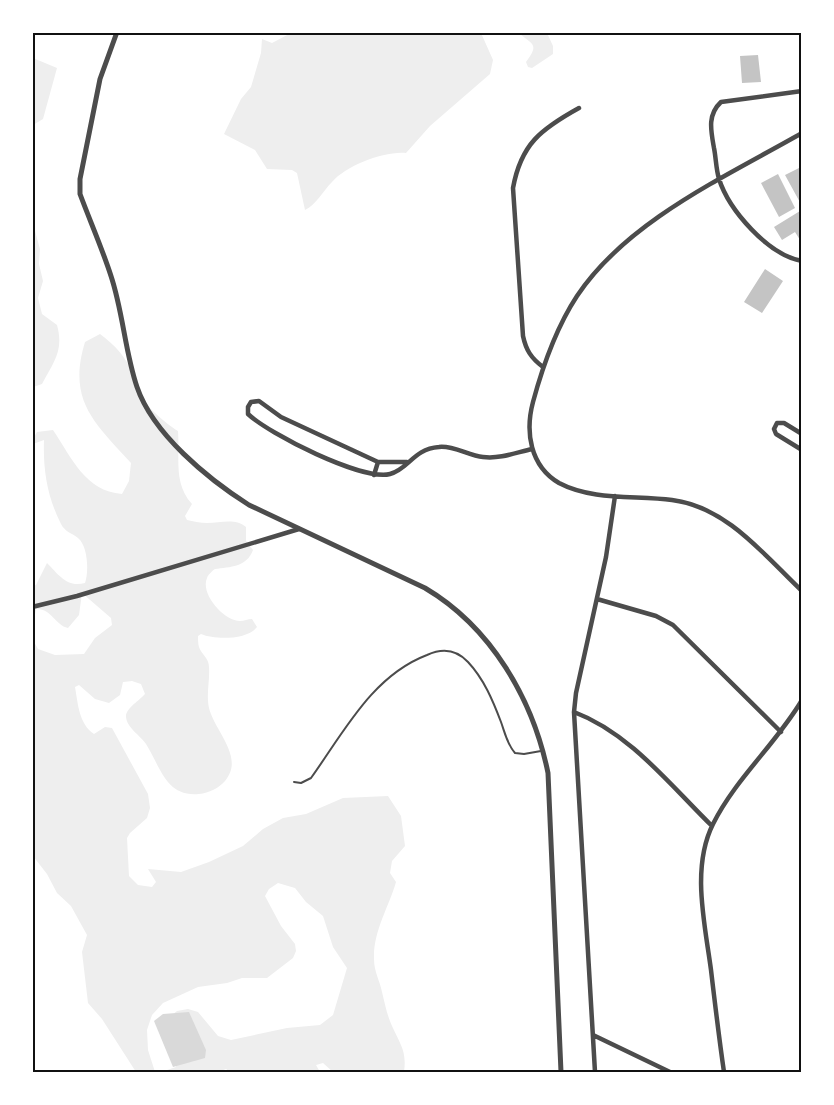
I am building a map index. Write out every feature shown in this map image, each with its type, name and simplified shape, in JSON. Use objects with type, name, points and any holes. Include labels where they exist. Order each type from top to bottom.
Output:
[{"type":"street","points":[[118,32],[100,80],[80,179],[80,194],[112,277],[137,388],[149,410],[168,437],[207,476],[249,505],[425,588],[444,599],[464,617],[498,656],[526,701],[543,750],[550,805],[561,1072]]},
{"type":"street","points":[[802,91],[731,99],[721,102],[714,108],[710,128],[720,180],[739,214],[755,233],[786,256],[802,261]]},
{"type":"street","points":[[543,368],[529,354],[523,336],[513,188],[516,168],[523,153],[533,140],[555,121],[579,108]]},
{"type":"street","points":[[802,133],[662,214],[607,260],[577,296],[556,334],[543,368],[529,417],[532,449],[544,469],[558,482],[576,490],[615,496],[674,500],[700,506],[720,516],[740,532],[802,591]]},
{"type":"street","points":[[406,462],[378,462],[281,417],[259,401],[252,402],[248,407],[248,414],[273,432],[345,466],[374,475],[388,475],[400,471],[406,462],[426,449],[441,446],[482,457],[499,458],[532,449]]},
{"type":"street","points":[[802,434],[784,423],[777,423],[774,431],[802,450]]},
{"type":"street","points":[[374,475],[378,462]]},
{"type":"street","points":[[595,1072],[574,712],[576,693],[606,557],[615,496]]},
{"type":"street","points":[[32,607],[77,596],[299,529]]},
{"type":"street","points":[[597,599],[656,616],[673,625],[781,732]]},
{"type":"street","points":[[724,1072],[704,916],[702,880],[704,853],[712,826],[725,802],[781,732],[802,700]]},
{"type":"street","points":[[574,712],[609,728],[712,826]]},
{"type":"street","points":[[593,1034],[670,1072]]},
{"type":"lane","points":[[294,782],[301,783],[311,778],[371,694],[390,674],[408,662],[438,650],[452,651],[461,656],[480,677],[496,711],[509,746],[515,753],[524,754],[543,750]]},
{"type":"shaded area","points":[[291,33],[481,33],[493,60],[490,74],[430,126],[406,153],[387,154],[376,157],[346,170],[305,210],[297,173],[292,170],[267,169],[255,150],[224,134],[241,99],[251,87],[261,53],[262,39],[272,43]]},
{"type":"shaded area","points":[[519,33],[547,33],[553,46],[553,54],[532,68],[528,67],[526,62],[533,51],[533,45]]},
{"type":"shaded area","points":[[33,58],[57,68],[43,119],[33,125]]},
{"type":"shaded area","points":[[32,220],[40,249],[39,264],[43,281],[38,298],[42,314],[57,325],[59,334],[57,356],[42,384],[33,387]]},
{"type":"shaded area","points":[[100,334],[124,357],[133,375],[137,390],[144,401],[178,431],[180,479],[182,488],[192,504],[185,516],[187,520],[204,523],[233,522],[242,524],[246,527],[246,541],[253,550],[247,560],[242,563],[232,567],[215,569],[210,573],[206,584],[210,599],[221,612],[234,620],[252,619],[257,627],[239,637],[222,638],[201,634],[198,636],[199,647],[209,664],[209,708],[227,744],[232,763],[230,772],[220,786],[199,794],[188,794],[179,791],[166,779],[144,741],[127,721],[126,714],[128,711],[145,694],[141,684],[132,681],[123,682],[120,695],[109,703],[95,699],[79,685],[75,687],[78,707],[85,725],[94,734],[105,727],[112,728],[148,794],[150,808],[147,818],[127,838],[129,876],[138,885],[152,887],[156,882],[148,869],[181,872],[209,862],[243,846],[263,829],[283,818],[306,814],[343,798],[388,796],[401,816],[405,846],[392,861],[390,873],[396,882],[376,939],[374,964],[389,1018],[404,1053],[404,1072],[333,1072],[323,1063],[316,1065],[320,1072],[230,1072],[226,1069],[218,1072],[161,1072],[176,1067],[171,1022],[172,1015],[177,1011],[188,1009],[198,1012],[218,1036],[231,1040],[287,1028],[320,1025],[333,1015],[347,968],[333,947],[323,916],[306,902],[295,888],[278,883],[269,889],[265,896],[281,926],[295,944],[296,951],[293,958],[267,978],[242,978],[227,983],[198,987],[163,1003],[152,1015],[147,1030],[148,1050],[155,1072],[136,1072],[102,1019],[88,1003],[82,952],[87,935],[71,906],[57,893],[47,874],[33,856],[33,640],[38,649],[55,655],[84,654],[95,638],[112,625],[111,618],[82,593],[79,615],[68,628],[41,609],[36,609],[33,626],[33,586],[36,585],[47,563],[60,576],[73,584],[85,583],[87,566],[84,547],[78,538],[63,527],[52,503],[45,472],[44,440],[33,444],[32,441],[37,432],[53,430],[73,462],[89,480],[109,492],[122,494],[129,481],[131,463],[96,423],[82,396],[80,362],[85,342]]},
{"type":"shaded area","points":[[189,1012],[206,1050],[205,1058],[173,1067],[154,1021],[163,1014]]},
{"type":"building","points":[[758,55],[761,82],[742,83],[740,56]]},
{"type":"building","points":[[799,168],[802,173],[802,206],[785,175]]},
{"type":"building","points":[[778,174],[795,208],[779,217],[761,183]]},
{"type":"building","points":[[800,211],[802,243],[795,232],[782,240],[774,227]]},
{"type":"building","points":[[765,269],[783,281],[762,313],[744,302]]}]
